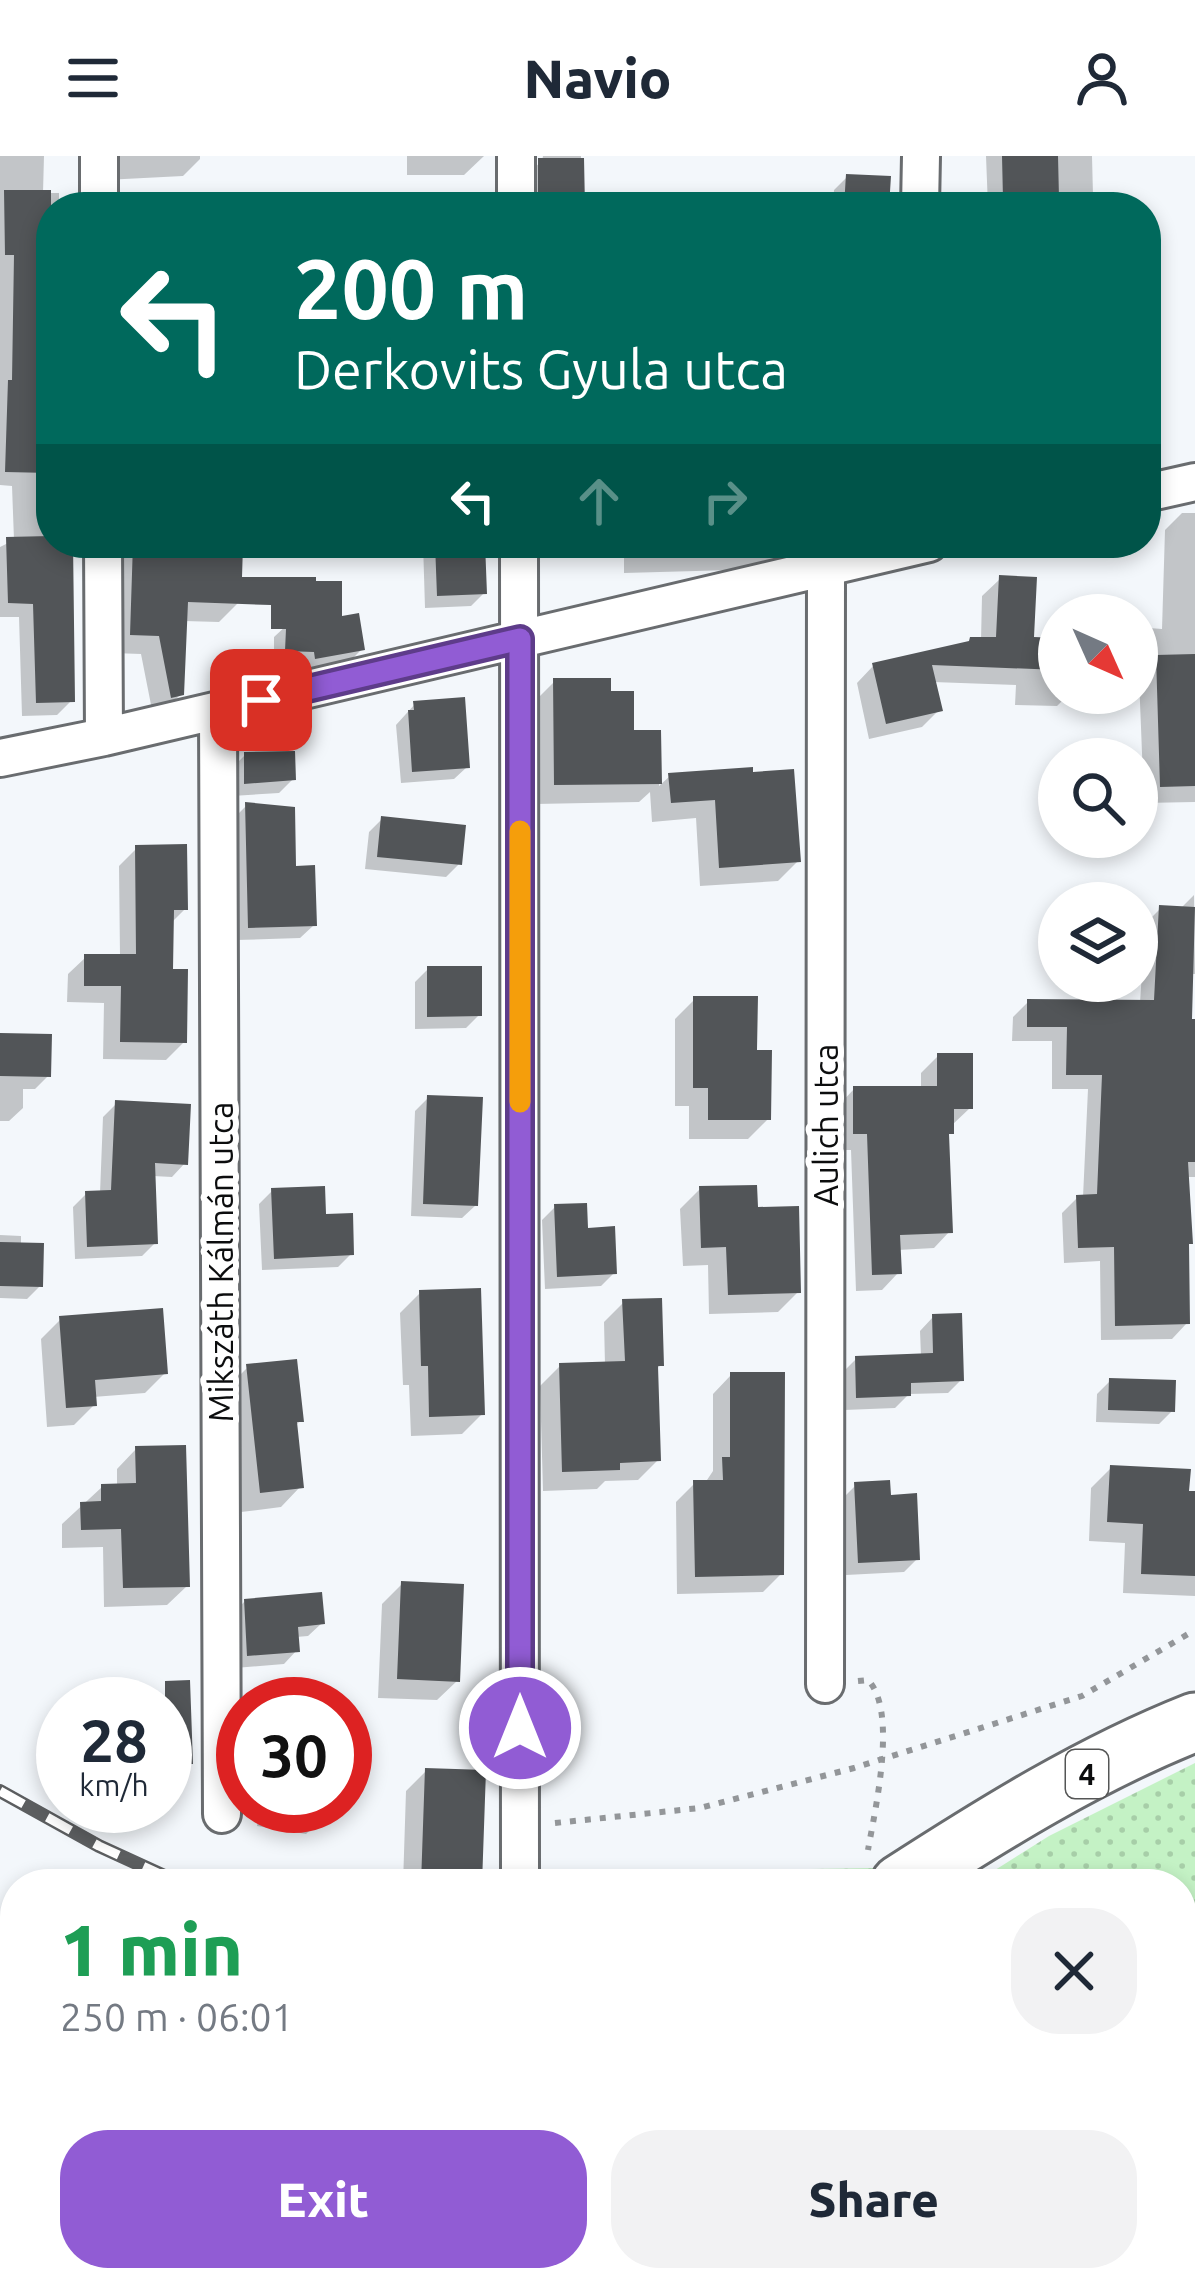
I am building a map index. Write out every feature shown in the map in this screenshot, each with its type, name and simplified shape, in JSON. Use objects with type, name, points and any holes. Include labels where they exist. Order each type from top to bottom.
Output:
[{"type":"main road","name":"4","points":[[888,1869],[982,1831],[1195,1722]]},
{"type":"street","points":[[99,156],[99,192]]},
{"type":"street","points":[[516,156],[516,192]]},
{"type":"street","points":[[920,192],[921,156]]},
{"type":"street","points":[[1161,490],[1195,482]]},
{"type":"street","points":[[103,558],[104,736]]},
{"type":"street","points":[[519,558],[520,1869]]},
{"type":"street","points":[[0,758],[864,558]]},
{"type":"street","name":"Aulich utca","points":[[825,1684],[826,567]]},
{"type":"street","name":"Mikszáth Kálmán utca","points":[[218,710],[221,1677]]},
{"type":"path","points":[[520,1822],[573,1823],[700,1808],[884,1758],[1082,1696],[1195,1630]]},
{"type":"path","points":[[825,1684],[868,1680],[877,1689],[884,1758],[883,1869]]},
{"type":"green space","points":[[1195,1763],[1195,1869],[997,1869],[1049,1836]]},
{"type":"building","points":[[1002,156],[1058,156],[1059,192],[1003,192]]},
{"type":"building","points":[[538,158],[584,158],[585,192],[538,192]]},
{"type":"building","points":[[846,174],[891,176],[890,192],[845,192]]},
{"type":"building","points":[[4,190],[51,190],[36,192],[36,473],[5,472],[14,255],[5,255]]},
{"type":"building","points":[[36,536],[36,558],[73,558],[75,702],[36,703],[33,604],[8,603],[6,537]]},
{"type":"building","points":[[133,558],[243,558],[242,577],[342,581],[342,616],[359,613],[365,650],[315,659],[314,652],[285,651],[286,629],[271,629],[271,605],[188,602],[184,695],[171,698],[159,636],[130,635]]},
{"type":"building","points":[[436,558],[486,558],[487,594],[437,596]]},
{"type":"building","points":[[999,575],[1037,577],[1034,637],[1038,637],[1038,669],[932,665],[943,711],[886,724],[872,663],[969,641],[970,637],[996,637]]},
{"type":"building","points":[[1195,654],[1195,786],[1160,787],[1158,655]]},
{"type":"building","points":[[553,678],[611,678],[611,691],[634,691],[634,730],[661,730],[662,784],[554,785]]},
{"type":"building","points":[[465,697],[470,768],[412,772],[408,710],[414,710],[413,701]]},
{"type":"building","points":[[295,751],[296,780],[244,784],[244,752]]},
{"type":"building","points":[[753,767],[753,772],[794,769],[801,862],[719,868],[715,800],[671,803],[668,773]]},
{"type":"building","points":[[245,802],[295,807],[296,866],[315,865],[317,926],[248,928]]},
{"type":"building","points":[[381,816],[466,825],[462,865],[377,857]]},
{"type":"building","points":[[187,844],[188,910],[174,910],[173,969],[188,969],[187,1043],[120,1042],[121,986],[84,986],[84,954],[136,954],[135,845]]},
{"type":"building","points":[[1159,905],[1195,907],[1195,1162],[1188,1162],[1193,1244],[1189,1244],[1190,1324],[1115,1326],[1114,1247],[1078,1248],[1076,1195],[1097,1194],[1102,1075],[1066,1075],[1067,1027],[1027,1027],[1027,999],[1158,1002]]},
{"type":"building","points":[[427,966],[482,966],[482,1016],[427,1017]]},
{"type":"building","points":[[693,996],[758,996],[757,1050],[772,1050],[771,1120],[708,1120],[708,1088],[693,1088]]},
{"type":"building","points":[[0,1033],[52,1034],[51,1077],[0,1076]]},
{"type":"building","points":[[937,1053],[973,1053],[973,1109],[954,1109],[954,1134],[949,1134],[953,1233],[900,1235],[902,1274],[872,1275],[867,1134],[853,1134],[853,1086],[937,1086]]},
{"type":"building","points":[[427,1095],[483,1097],[478,1206],[423,1204]]},
{"type":"building","points":[[115,1100],[191,1104],[188,1165],[155,1163],[158,1244],[87,1247],[85,1191],[111,1190]]},
{"type":"building","points":[[757,1185],[758,1207],[799,1206],[801,1293],[728,1295],[726,1247],[701,1248],[699,1186]]},
{"type":"building","points":[[325,1186],[326,1214],[353,1213],[354,1255],[274,1259],[271,1188]]},
{"type":"building","points":[[587,1203],[588,1228],[615,1226],[617,1274],[557,1277],[554,1204]]},
{"type":"building","points":[[0,1242],[44,1243],[43,1287],[0,1286]]},
{"type":"building","points":[[481,1288],[485,1415],[429,1417],[428,1366],[421,1366],[419,1290]]},
{"type":"building","points":[[662,1298],[661,1461],[620,1463],[620,1470],[562,1472],[559,1363],[625,1361],[622,1299]]},
{"type":"building","points":[[163,1308],[168,1374],[95,1380],[97,1406],[66,1408],[59,1316]]},
{"type":"building","points":[[962,1313],[964,1381],[911,1383],[911,1396],[856,1398],[855,1356],[933,1353],[932,1314]]},
{"type":"building","points":[[297,1359],[304,1488],[260,1493],[246,1364]]},
{"type":"building","points":[[730,1372],[785,1372],[784,1575],[695,1577],[693,1480],[723,1480],[722,1457],[730,1457]]},
{"type":"building","points":[[1109,1378],[1176,1380],[1175,1412],[1108,1410]]},
{"type":"building","points":[[186,1445],[190,1587],[123,1588],[121,1529],[81,1530],[80,1502],[101,1501],[101,1484],[136,1483],[135,1446]]},
{"type":"building","points":[[1110,1465],[1191,1469],[1195,1576],[1141,1574],[1143,1524],[1107,1522]]},
{"type":"building","points":[[890,1480],[891,1495],[917,1493],[920,1560],[858,1563],[854,1482]]},
{"type":"building","points":[[401,1581],[464,1584],[460,1682],[397,1679]]},
{"type":"building","points":[[322,1592],[325,1624],[298,1627],[300,1652],[247,1656],[244,1599]]},
{"type":"building","points":[[425,1768],[486,1770],[483,1869],[422,1869]]},
{"type":"railway","points":[[0,1791],[149,1869]]},
{"type":"slow traffic","points":[[520,831],[520,1102]]},
{"type":"route","points":[[261,700],[520,639],[520,1728]]}]
